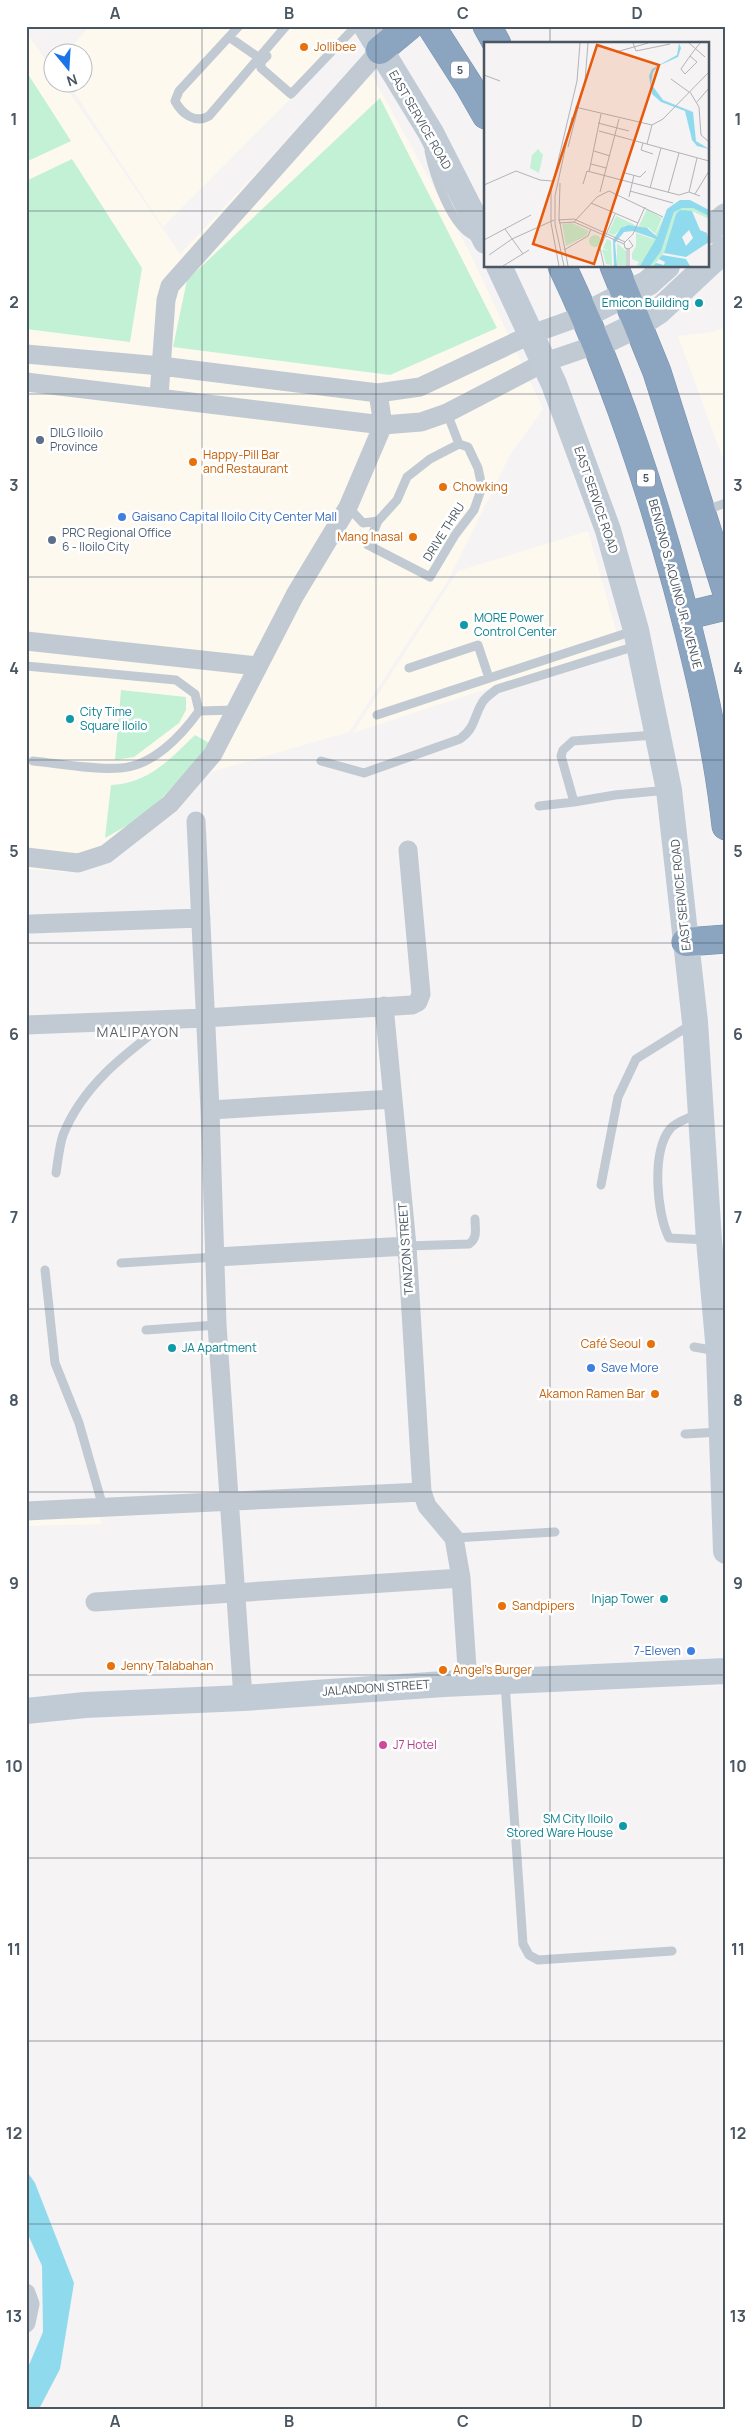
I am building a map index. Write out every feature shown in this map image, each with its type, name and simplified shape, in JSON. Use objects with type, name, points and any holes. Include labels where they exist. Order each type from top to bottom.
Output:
[{"type":"highway","points":[[380,50],[409,26]]},
{"type":"highway","name":"5","points":[[431,26],[484,111]]},
{"type":"highway","points":[[487,26],[497,42]]},
{"type":"highway","name":"BENIGNO S. AQUINO JR. AVENUE","points":[[563,268],[598,344],[654,501],[706,701],[726,826]]},
{"type":"highway","points":[[615,268],[714,507],[726,590]]},
{"type":"highway","points":[[685,616],[726,606]]},
{"type":"highway","points":[[686,942],[726,938]]},
{"type":"street","name":"EAST SERVICE ROAD","points":[[366,26],[432,133],[484,237]]},
{"type":"street","points":[[159,396],[166,300],[170,286],[380,50]]},
{"type":"street","points":[[710,229],[726,216]]},
{"type":"street","points":[[710,264],[726,249]]},
{"type":"street","name":"EAST SERVICE ROAD","points":[[500,268],[545,362],[608,530],[637,638],[669,790],[695,1022],[709,1240],[719,1352],[726,1551]]},
{"type":"street","points":[[26,354],[161,366],[378,393],[420,387],[532,334],[585,315],[648,283],[665,268]]},
{"type":"street","points":[[26,382],[159,396],[383,425],[421,422],[447,413],[545,362],[598,344],[639,324],[659,311],[706,268]]},
{"type":"street","points":[[26,858],[78,862],[87,861],[106,854],[128,839],[170,804],[213,754],[295,595],[348,507],[383,425],[378,393]]},
{"type":"street","points":[[26,641],[257,666]]},
{"type":"street","points":[[196,821],[210,1110],[217,1326],[243,1698]]},
{"type":"street","points":[[26,1025],[205,1018],[384,1006],[412,1006],[418,1002],[421,994],[408,850]]},
{"type":"street","points":[[31,924],[201,918]]},
{"type":"street","name":"TANZON STREET","points":[[384,1006],[407,1246],[422,1492]]},
{"type":"street","points":[[210,1110],[393,1099]]},
{"type":"street","points":[[216,1257],[407,1246]]},
{"type":"street","points":[[26,1511],[422,1492],[427,1506],[454,1538],[462,1578],[468,1683]]},
{"type":"street","points":[[95,1602],[462,1578]]},
{"type":"street","name":"JALANDONI STREET","points":[[26,1711],[85,1705],[243,1698],[468,1683],[726,1671]]},
{"type":"street","points":[[26,2293],[30,2304],[26,2323]]},
{"type":"lane","points":[[239,26],[179,91],[175,101],[178,107],[194,120],[202,120],[209,116],[286,26]]},
{"type":"lane","points":[[294,26],[260,65],[291,94],[356,26]]},
{"type":"lane","points":[[229,37],[258,58]]},
{"type":"lane","points":[[348,507],[363,523],[378,521],[397,500],[407,477],[430,459],[459,444],[447,413]]},
{"type":"lane","name":"DRIVE THRU","points":[[378,521],[368,545],[430,577],[455,535],[474,510],[482,487],[478,468],[468,447],[459,444]]},
{"type":"lane","points":[[377,715],[490,678],[637,638]]},
{"type":"lane","points":[[321,761],[364,773],[460,739],[469,733],[477,719],[482,702],[497,689],[637,638]]},
{"type":"lane","points":[[409,668],[478,645],[490,678]]},
{"type":"lane","points":[[26,666],[176,680],[195,694],[199,711]]},
{"type":"lane","points":[[199,711],[237,710]]},
{"type":"lane","points":[[33,761],[122,768],[145,762],[187,727],[199,711]]},
{"type":"lane","points":[[574,802],[561,756],[567,745],[573,742],[658,735]]},
{"type":"lane","points":[[539,806],[615,795],[669,790]]},
{"type":"lane","points":[[56,1173],[63,1136],[83,1099],[101,1076],[170,1019]]},
{"type":"lane","points":[[601,1184],[618,1097],[636,1059],[695,1022]]},
{"type":"lane","points":[[701,1112],[670,1128],[663,1143],[657,1173],[665,1228],[670,1238],[709,1240]]},
{"type":"lane","points":[[407,1246],[469,1244],[474,1241],[475,1219]]},
{"type":"lane","points":[[121,1263],[216,1257]]},
{"type":"lane","points":[[45,1270],[55,1363],[79,1423],[103,1507]]},
{"type":"lane","points":[[146,1330],[217,1326]]},
{"type":"lane","points":[[694,1347],[719,1352]]},
{"type":"lane","points":[[685,1434],[722,1432]]},
{"type":"lane","points":[[454,1538],[555,1532]]},
{"type":"lane","points":[[504,1681],[523,1944],[529,1955],[538,1960],[672,1951]]},
{"type":"shaded area","points":[[89,26],[349,26],[354,35],[163,227],[74,92],[92,92],[92,42],[76,42]]},
{"type":"shaded area","points":[[26,32],[42,55],[42,92],[69,92],[180,254],[363,59],[469,251],[543,409],[510,455],[449,579],[349,732],[211,772],[148,826],[78,873],[26,869]]},
{"type":"shaded area","points":[[726,327],[726,461],[724,462],[678,336],[712,332]]},
{"type":"shaded area","points":[[588,531],[620,645],[353,733],[458,571]]},
{"type":"shaded area","points":[[100,1514],[101,1524],[26,1526],[26,1517]]},
{"type":"green space","points":[[26,71],[71,141],[26,162]]},
{"type":"green space","points":[[380,98],[497,328],[390,375],[173,347],[187,280]]},
{"type":"green space","points":[[72,159],[142,268],[130,342],[26,329],[26,181]]},
{"type":"green space","points":[[121,690],[186,697],[186,710],[179,723],[134,757],[115,760]]},
{"type":"green space","points":[[195,735],[211,744],[161,799],[135,821],[105,838],[111,785],[136,780],[158,769]]},
{"type":"water","points":[[26,2170],[35,2183],[74,2283],[60,2369],[39,2409],[26,2409],[26,2372],[43,2332],[42,2266],[26,2230]]},
{"type":"place","name":"Jollibee","points":[[304,47]]},
{"type":"place","name":"Emicon Building","points":[[699,303]]},
{"type":"place","name":"DILG Iloilo Province","points":[[40,440]]},
{"type":"place","name":"Happy-Pill Bar and Restaurant","points":[[193,462]]},
{"type":"place","name":"Chowking","points":[[443,487]]},
{"type":"place","name":"Gaisano Capital Iloilo City Center Mall","points":[[122,517]]},
{"type":"place","name":"Mang Inasal","points":[[413,537]]},
{"type":"place","name":"PRC Regional Office 6 - Iloilo City","points":[[52,540]]},
{"type":"place","name":"MORE Power Control Center","points":[[464,625]]},
{"type":"place","name":"City Time Square Iloilo","points":[[70,719]]},
{"type":"place","name":"Café Seoul","points":[[651,1344]]},
{"type":"place","name":"JA Apartment","points":[[172,1348]]},
{"type":"place","name":"Save More","points":[[591,1368]]},
{"type":"place","name":"Akamon Ramen Bar","points":[[655,1394]]},
{"type":"place","name":"Injap Tower","points":[[664,1599]]},
{"type":"place","name":"Sandpipers","points":[[502,1606]]},
{"type":"place","name":"7-Eleven","points":[[691,1651]]},
{"type":"place","name":"Jenny Talabahan","points":[[111,1666]]},
{"type":"place","name":"Angel's Burger","points":[[443,1670]]},
{"type":"place","name":"J7 Hotel","points":[[383,1745]]},
{"type":"place","name":"SM City Iloilo Stored Ware House","points":[[623,1826]]},
{"type":"district","name":"MALIPAYON","points":[[138,1032]]}]
